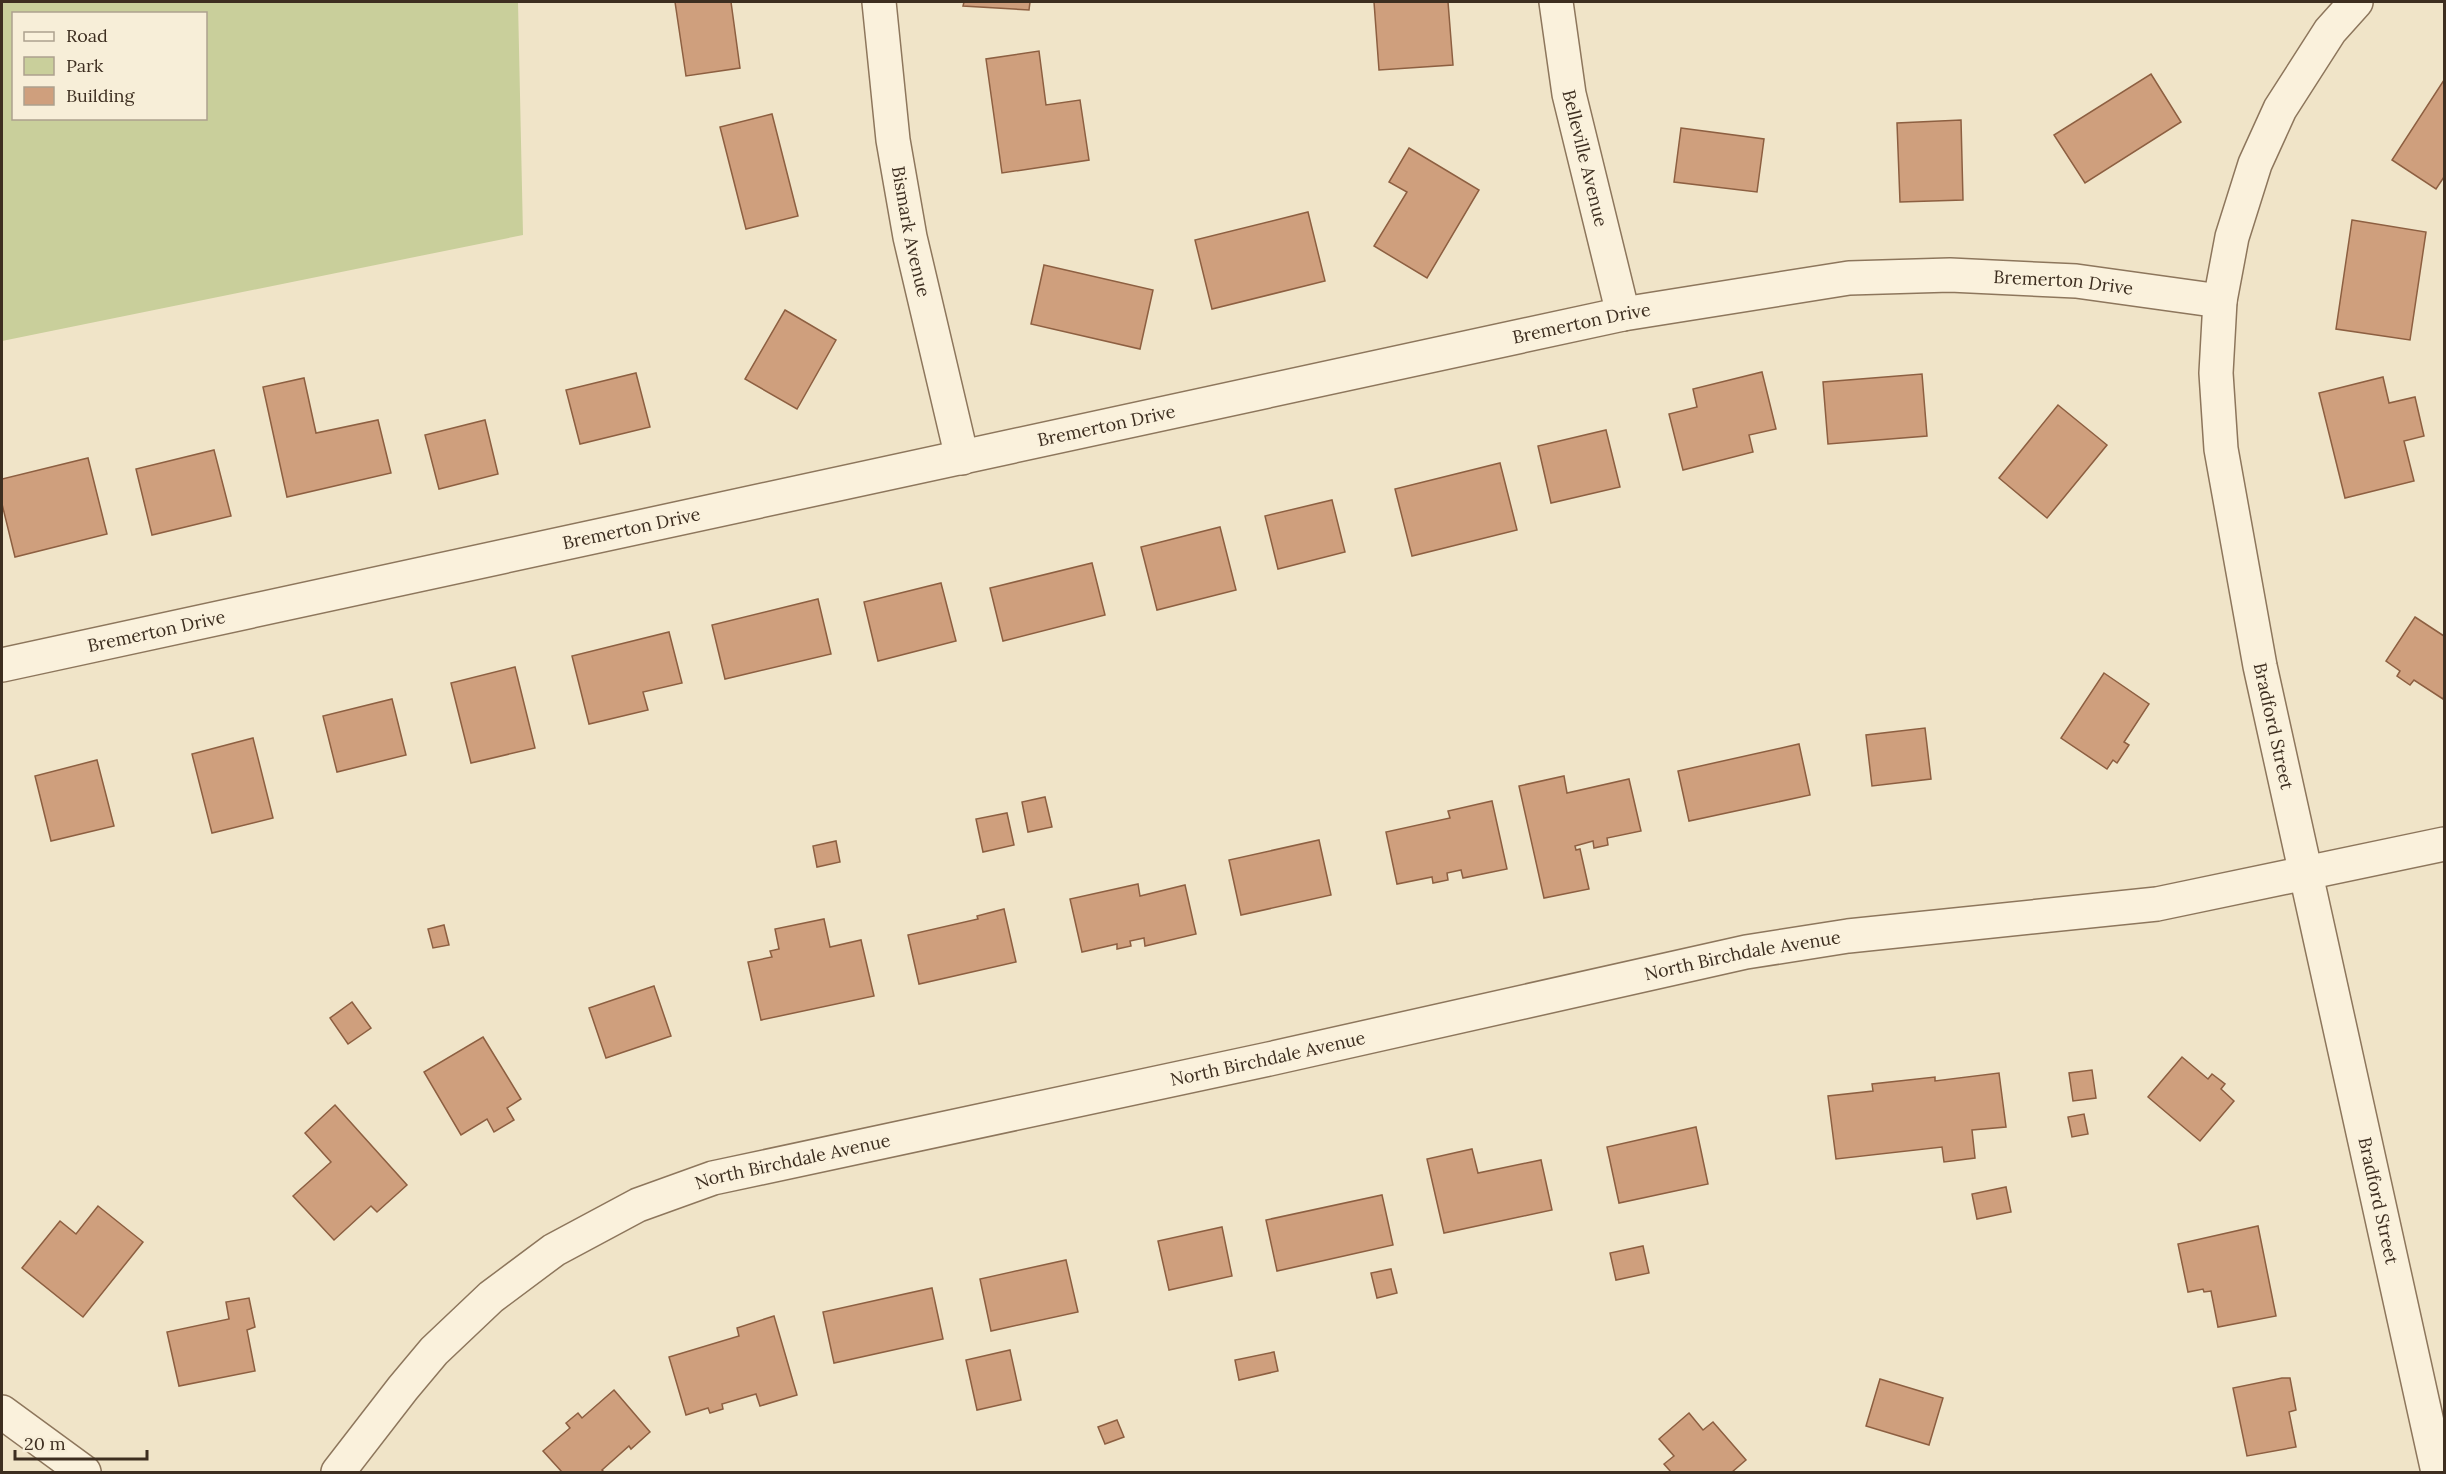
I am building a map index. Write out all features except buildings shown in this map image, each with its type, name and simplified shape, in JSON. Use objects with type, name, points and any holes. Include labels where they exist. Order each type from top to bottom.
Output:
[{"type":"street","name":"Bismark Avenue","points":[[879,2],[893,140],[910,237],[962,458]]},
{"type":"street","name":"Belleville Avenue","points":[[1556,2],[1569,94],[1623,314]]},
{"type":"street","name":"Bradford Street","points":[[2356,2],[2330,31],[2280,109],[2255,164],[2232,237],[2220,301],[2216,373],[2221,449],[2260,666],[2438,1473]]},
{"type":"street","name":"Bremerton Drive","points":[[2,666],[1623,314],[1848,278],[1950,275],[2076,281],[2220,301]]},
{"type":"street","name":"North Birchdale Avenue","points":[[338,1473],[403,1388],[434,1352],[490,1297],[554,1250],[617,1216],[638,1205],[713,1178],[1269,1059],[1746,952],[1848,936],[2157,904],[2445,844]]},
{"type":"street","points":[[2,1412],[84,1473]]},
{"type":"green space","points":[[2,2],[518,2],[523,235],[2,341]]}]
